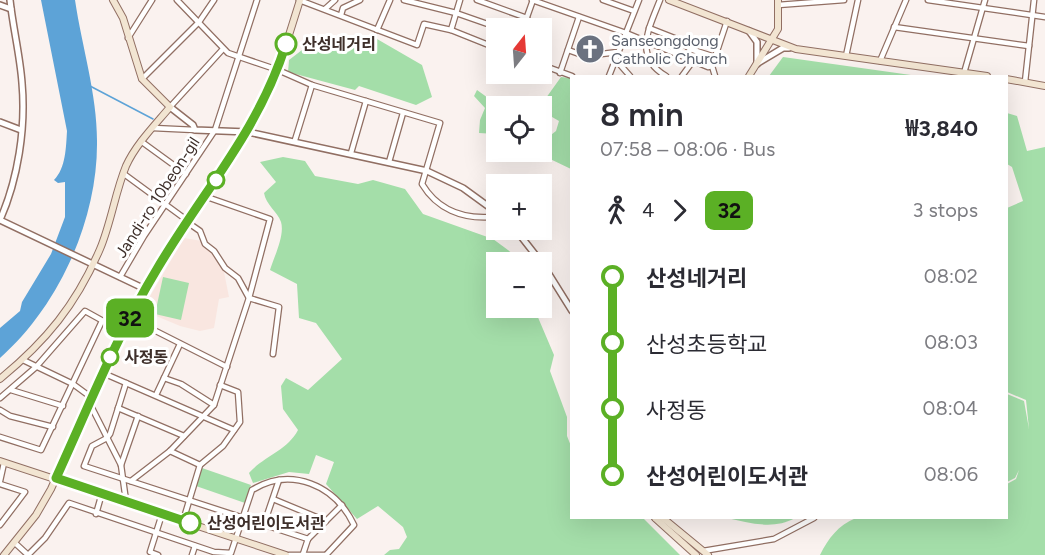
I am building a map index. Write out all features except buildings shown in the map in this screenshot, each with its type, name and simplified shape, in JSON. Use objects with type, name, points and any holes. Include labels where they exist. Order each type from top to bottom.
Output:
[{"type":"main road","points":[[0,379],[23,360],[59,322],[109,227],[124,174],[142,142],[170,107],[142,79],[123,18],[113,0]]},
{"type":"main road","points":[[4,555],[36,515],[56,478],[103,373],[145,289],[248,132],[278,70],[300,0]]},
{"type":"main road","points":[[669,0],[796,49],[979,75]]},
{"type":"main road","points":[[750,75],[778,29],[778,2]]},
{"type":"main road","points":[[1008,79],[1045,86]]},
{"type":"main road","points":[[2,462],[287,555]]},
{"type":"main road","points":[[656,519],[695,555]]},
{"type":"main road","points":[[664,519],[705,553]]},
{"type":"street","points":[[10,0],[22,83],[21,129],[15,174],[0,220],[145,289]]},
{"type":"street","points":[[128,38],[152,0]]},
{"type":"street","points":[[177,0],[224,49],[238,57],[278,70],[312,85],[440,123],[422,184],[438,205],[468,216],[486,217]]},
{"type":"street","points":[[142,79],[199,22],[214,0]]},
{"type":"street","name":"Jandi-ro 10beon-gil","points":[[120,278],[215,130],[257,0]]},
{"type":"street","points":[[300,0],[417,45],[424,24],[451,30],[486,44]]},
{"type":"street","points":[[325,9],[335,0]]},
{"type":"street","points":[[341,15],[343,8],[360,0]]},
{"type":"street","points":[[377,30],[390,0]]},
{"type":"street","points":[[404,0],[456,13],[486,23]]},
{"type":"street","points":[[451,30],[460,0]]},
{"type":"street","points":[[477,0],[527,18],[532,0],[645,40],[693,61],[712,66]]},
{"type":"street","points":[[603,0],[634,11]]},
{"type":"street","points":[[609,75],[639,0]]},
{"type":"street","points":[[660,0],[645,40],[649,60],[663,75]]},
{"type":"street","points":[[778,2],[844,0]]},
{"type":"street","points":[[846,56],[858,0]]},
{"type":"street","points":[[880,61],[906,0]]},
{"type":"street","points":[[928,0],[1045,16]]},
{"type":"street","points":[[964,73],[985,0]]},
{"type":"street","points":[[1024,82],[1034,0]]},
{"type":"street","points":[[0,5],[11,9]]},
{"type":"street","points":[[560,72],[579,17]]},
{"type":"street","points":[[123,18],[128,26],[137,25]]},
{"type":"street","points":[[715,75],[712,66],[727,21]]},
{"type":"street","points":[[894,27],[1029,46]]},
{"type":"street","points":[[649,28],[677,39],[690,49],[715,57]]},
{"type":"street","points":[[746,28],[757,42],[757,64]]},
{"type":"street","points":[[757,64],[783,48],[796,49]]},
{"type":"street","points":[[195,130],[193,125],[170,107],[224,49]]},
{"type":"street","points":[[567,50],[585,56],[618,52]]},
{"type":"street","points":[[615,59],[629,75]]},
{"type":"street","points":[[683,75],[693,61]]},
{"type":"street","points":[[552,69],[570,75]]},
{"type":"street","points":[[295,140],[312,85]]},
{"type":"street","points":[[351,153],[366,101]]},
{"type":"street","points":[[389,162],[403,113]]},
{"type":"street","points":[[0,122],[21,129]]},
{"type":"street","points":[[153,128],[248,132],[295,140],[427,171],[463,188],[486,204]]},
{"type":"street","points":[[142,142],[186,174]]},
{"type":"street","points":[[124,174],[200,231],[206,244],[214,251],[225,268],[238,278],[249,298],[279,307],[273,354]]},
{"type":"street","points":[[131,481],[170,452],[214,405],[249,298],[270,219],[204,196]]},
{"type":"street","points":[[524,240],[533,252]]},
{"type":"street","points":[[552,281],[570,309]]},
{"type":"street","points":[[0,398],[36,367],[85,311],[123,332]]},
{"type":"street","points":[[130,318],[227,367]]},
{"type":"street","points":[[0,446],[2,438],[41,450],[102,321]]},
{"type":"street","points":[[156,395],[180,344]]},
{"type":"street","points":[[23,360],[73,384],[91,401],[121,465],[126,501]]},
{"type":"street","points":[[103,373],[234,430]]},
{"type":"street","points":[[164,378],[181,384],[214,405]]},
{"type":"street","points":[[126,383],[107,438],[92,446],[84,466],[308,538]]},
{"type":"street","points":[[183,521],[200,465],[215,454],[240,422],[238,392],[220,386]]},
{"type":"street","points":[[10,390],[63,406]]},
{"type":"street","points":[[118,408],[184,436]]},
{"type":"street","points":[[0,410],[10,416],[53,427]]},
{"type":"street","points":[[121,465],[138,417]]},
{"type":"street","points":[[170,452],[200,465]]},
{"type":"street","points":[[0,525],[25,492],[0,482],[2,462]]},
{"type":"street","points":[[15,543],[28,555],[45,538],[69,503],[96,514],[226,554],[231,553],[252,490],[279,480],[308,482],[321,487],[342,506],[354,525],[325,555],[287,555]]},
{"type":"street","points":[[264,524],[279,480]]},
{"type":"street","points":[[96,514],[102,493]]},
{"type":"street","points":[[273,499],[326,521]]},
{"type":"street","points":[[303,554],[308,538],[342,506]]},
{"type":"street","points":[[158,555],[150,552],[162,514]]},
{"type":"street","points":[[695,555],[774,539],[812,519]]},
{"type":"street","points":[[192,555],[195,546]]},
{"type":"shaded area","points":[[184,238],[202,241],[223,267],[229,297],[219,299],[214,328],[200,331],[180,326],[142,310]]},
{"type":"green space","points":[[355,35],[377,39],[422,65],[432,97],[416,105],[359,86],[355,90],[288,72],[289,60],[315,40],[327,38],[332,44]]},
{"type":"green space","points":[[783,57],[911,75],[770,75]]},
{"type":"green space","points":[[561,77],[570,78],[570,169],[552,160],[552,134],[556,131],[559,121],[552,117],[552,96],[547,96]]},
{"type":"green space","points":[[477,90],[486,96],[486,133],[479,133],[480,120],[485,108],[474,96]]},
{"type":"green space","points":[[1008,113],[1017,116],[1027,151],[1045,147],[1045,555],[820,555],[834,533],[854,519],[1008,519],[1008,483],[1016,479],[1019,470],[1015,478],[1008,482],[1008,394],[1024,401],[1029,429],[1026,400],[1008,392],[1008,208],[1023,201],[1012,167],[1008,165]]},
{"type":"green space","points":[[283,157],[305,161],[315,176],[358,184],[373,180],[405,189],[423,214],[486,236],[486,240],[494,240],[511,252],[486,252],[486,318],[538,318],[554,355],[550,371],[567,417],[567,436],[570,444],[570,519],[644,519],[680,555],[384,555],[390,550],[399,549],[407,537],[403,527],[378,506],[357,519],[326,484],[334,462],[316,455],[309,474],[289,472],[253,483],[249,473],[288,443],[298,430],[283,409],[281,386],[286,378],[308,390],[342,359],[316,323],[299,318],[297,284],[270,270],[282,227],[264,193],[276,182],[260,162]]},
{"type":"green space","points":[[163,277],[189,283],[181,320],[155,314]]},
{"type":"green space","points":[[202,468],[251,485],[245,503],[196,486]]},
{"type":"green space","points":[[732,519],[793,519],[770,525]]},
{"type":"water","points":[[41,0],[75,0],[95,106],[96,171],[91,200],[82,230],[57,287],[21,337],[0,358],[0,328],[20,311],[22,302],[51,254],[65,217],[65,182],[58,183],[54,180],[63,163],[67,131]]},
{"type":"waterway","points":[[90,86],[153,119]]},
{"type":"bus line","name":"32","points":[[190,523],[56,478],[103,373],[145,289],[248,132],[270,91],[286,44]]},
{"type":"place","name":"산성네거리","points":[[286,44]]},
{"type":"place","name":"Sanseongdong Catholic Church","points":[[590,49]]},
{"type":"place","name":"사정동","points":[[110,357]]},
{"type":"place","name":"산성어린이도서관","points":[[190,523]]}]
